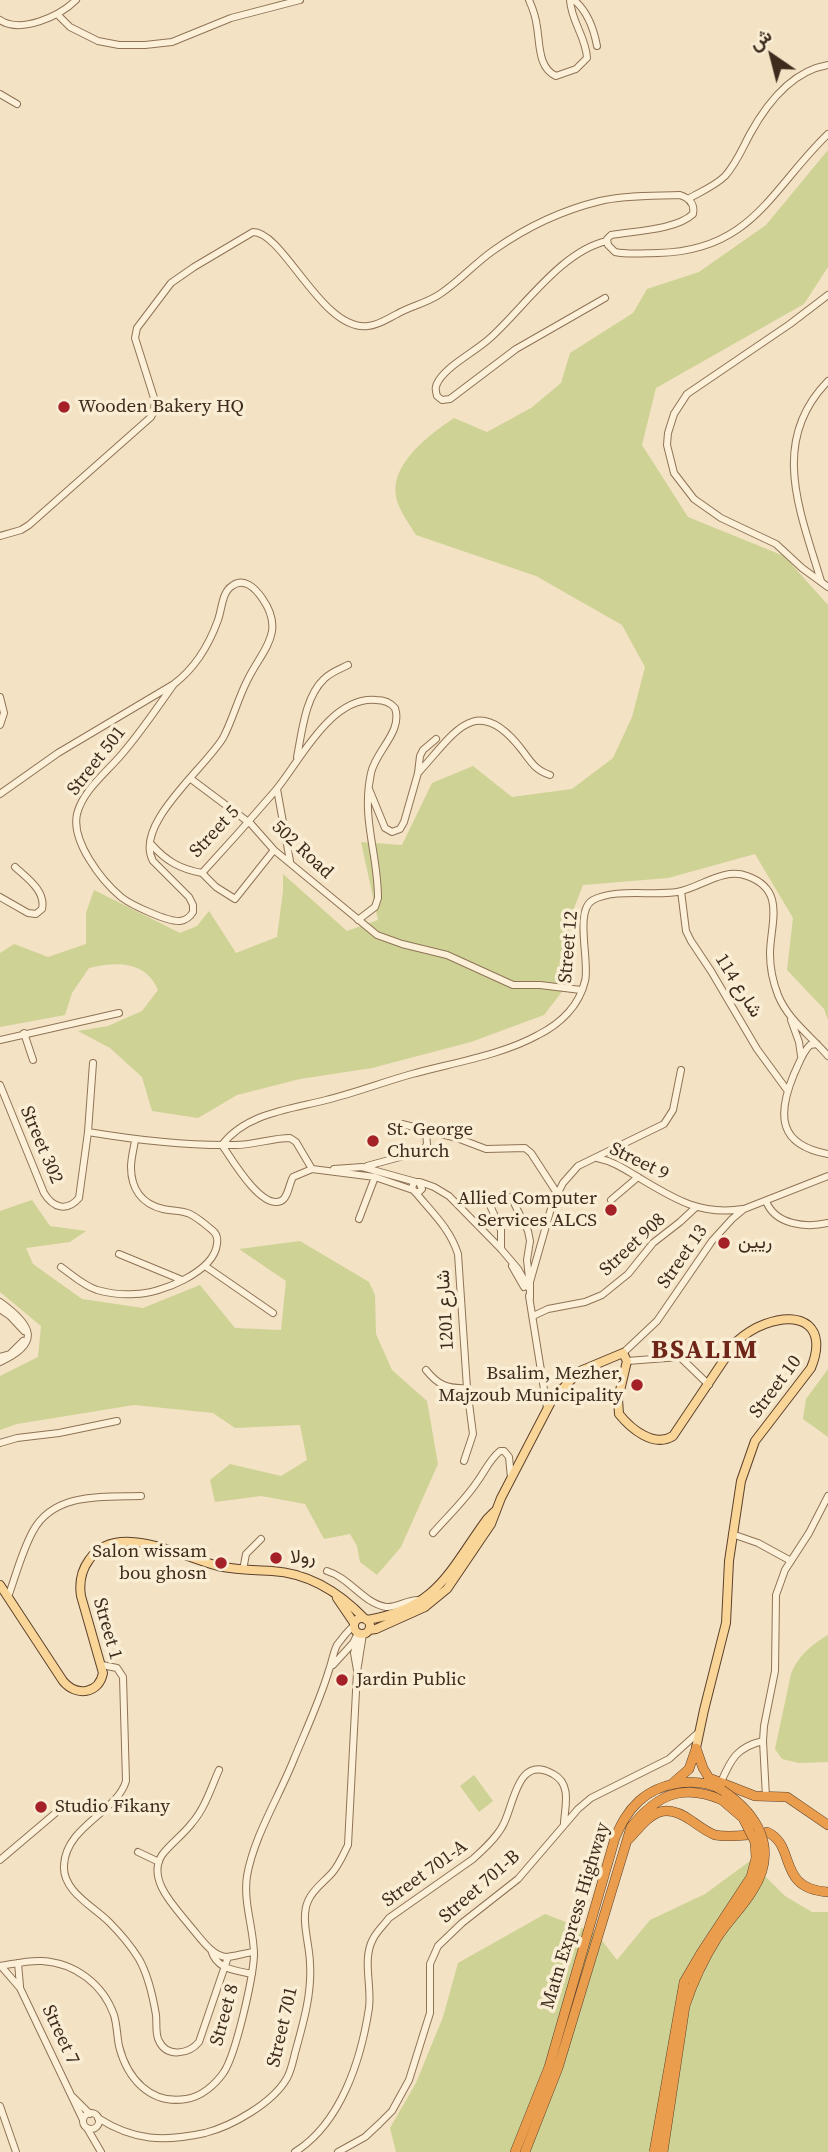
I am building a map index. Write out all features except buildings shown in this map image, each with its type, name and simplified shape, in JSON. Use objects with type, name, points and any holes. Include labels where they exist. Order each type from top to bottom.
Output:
[{"type":"highway","points":[[671,1785],[689,1769],[696,1746]]},
{"type":"highway","points":[[654,2152],[684,1982],[751,1877],[756,1858],[755,1842],[743,1818],[707,1776],[696,1746]]},
{"type":"highway","name":"Matn Express Highway","points":[[515,2152],[549,2067],[621,1822],[645,1796],[671,1785],[688,1783],[718,1787],[748,1811],[762,1835],[766,1852],[764,1869],[752,1893],[719,1936],[692,1984],[685,2006],[663,2152]]},
{"type":"highway","points":[[718,1787],[755,1796],[787,1797],[828,1825]]},
{"type":"highway","name":"Matn Express Highway","points":[[525,2152],[558,2068],[631,1827],[650,1805],[663,1798],[672,1794],[718,1787]]},
{"type":"highway","points":[[625,1843],[654,1814],[671,1810],[717,1835],[748,1835]]},
{"type":"highway","points":[[767,1832],[773,1834],[778,1842],[797,1881],[808,1888],[828,1892]]},
{"type":"main road","name":"Street 10","points":[[625,1357],[618,1399],[619,1414],[652,1440],[664,1441],[673,1436],[736,1342],[759,1326],[788,1319],[799,1320],[815,1328],[819,1334],[821,1345],[818,1357],[755,1441],[741,1481],[732,1535],[726,1623],[696,1746]]},
{"type":"main road","points":[[360,1630],[376,1629],[441,1595],[491,1524],[547,1408],[559,1391],[580,1371],[625,1357]]},
{"type":"main road","name":"Street 1","points":[[0,1585],[69,1689],[78,1692],[98,1685],[103,1677],[80,1585],[85,1566],[98,1549],[118,1541],[140,1542],[216,1565],[294,1575],[334,1593],[366,1619]]},
{"type":"main road","points":[[334,1593],[360,1630]]},
{"type":"main road","points":[[360,1630],[360,1618],[398,1612],[423,1604]]},
{"type":"main road","points":[[360,1630],[370,1625],[366,1619]]},
{"type":"street","points":[[0,20],[13,25],[36,22],[58,15],[76,0]]},
{"type":"street","points":[[58,15],[78,32],[98,41],[119,45],[145,45],[172,42],[231,18],[300,0]]},
{"type":"street","points":[[529,0],[536,19],[543,61],[551,74],[556,76],[576,69],[586,62],[587,58],[585,41],[574,19],[572,0]]},
{"type":"street","points":[[572,0],[586,16],[597,46]]},
{"type":"street","points":[[688,199],[722,179],[737,159],[756,123],[787,86],[813,69],[828,65]]},
{"type":"street","points":[[0,94],[17,104]]},
{"type":"street","points":[[607,241],[611,248],[620,253],[664,253],[701,246],[728,235],[743,226],[768,203],[828,134]]},
{"type":"street","points":[[0,536],[29,525],[150,417],[155,401],[135,338],[137,328],[171,283],[253,232],[262,233],[276,246],[338,317],[350,324],[366,327],[434,298],[501,245],[566,213],[602,201],[628,197],[680,195],[688,199],[694,210],[689,218],[663,226],[611,235],[607,241],[587,247],[549,277],[488,340],[439,379],[435,388],[437,396],[442,400],[450,399],[516,349],[605,298]]},
{"type":"street","points":[[828,295],[687,394],[674,414],[667,445],[674,473],[694,499],[721,518],[776,544],[828,587]]},
{"type":"street","points":[[821,580],[796,487],[793,460],[804,411],[828,382]]},
{"type":"street","points":[[0,794],[58,753],[174,684],[202,655],[218,621],[226,591],[240,582],[249,584],[268,607],[273,623],[271,639],[248,679],[224,736],[213,753],[156,820],[151,844]]},
{"type":"street","points":[[297,759],[307,713],[316,690],[327,676],[348,665]]},
{"type":"street","name":"Street 501","points":[[151,844],[150,855],[153,861],[192,902],[193,912],[188,919],[168,919],[123,899],[86,855],[76,827],[80,806],[88,793],[122,754],[174,684]]},
{"type":"street","points":[[0,697],[4,713],[0,725]]},
{"type":"street","name":"Street 5","points":[[151,844],[171,863],[202,873],[277,789],[319,730],[344,710],[363,701],[384,701],[395,708],[397,719],[395,728],[372,768],[367,811],[378,898],[375,907],[358,920]]},
{"type":"street","points":[[418,773],[459,729],[472,721],[480,720],[500,726],[537,770],[550,775]]},
{"type":"street","points":[[369,787],[385,828],[390,832],[396,831],[404,822],[420,756],[436,738]]},
{"type":"street","name":"502 Road","points":[[191,779],[247,821],[274,850],[358,920]]},
{"type":"street","points":[[277,789],[290,861]]},
{"type":"street","points":[[202,873],[234,899],[274,850]]},
{"type":"street","points":[[0,897],[28,913],[36,914],[43,907],[43,899],[35,886],[15,867]]},
{"type":"street","name":"Street 12","points":[[222,1145],[236,1131],[273,1112],[325,1101],[524,1042],[561,1020],[574,1006],[586,973],[584,919],[590,902],[613,895],[681,891],[710,879],[736,874],[750,877],[771,897],[775,913],[771,966],[777,991],[799,1042],[801,1057]]},
{"type":"street","name":"شارع 114","points":[[681,891],[686,931],[691,942],[757,1049],[787,1090]]},
{"type":"street","points":[[358,920],[384,939],[447,955],[510,984],[581,990]]},
{"type":"street","name":"Street 12","points":[[787,1011],[828,1056]]},
{"type":"street","points":[[0,1040],[119,1013]]},
{"type":"street","points":[[24,1034],[33,1060]]},
{"type":"street","points":[[818,1045],[810,1045],[801,1057],[787,1090],[783,1112],[788,1129],[801,1145],[828,1154]]},
{"type":"street","points":[[93,1063],[88,1132],[135,1140],[222,1145],[244,1145],[290,1138],[296,1142],[312,1169]]},
{"type":"street","points":[[597,1158],[664,1124],[673,1110],[681,1070]]},
{"type":"street","name":"Street 302","points":[[0,1084],[41,1188],[50,1202],[57,1206],[69,1206],[79,1198],[88,1132]]},
{"type":"street","points":[[402,1124],[457,1138],[486,1149],[525,1148],[534,1156],[557,1193]]},
{"type":"street","points":[[328,1170],[362,1167],[422,1151],[427,1145],[426,1131]]},
{"type":"street","points":[[61,1267],[97,1290],[137,1295],[160,1290],[182,1280],[205,1266],[212,1257],[218,1243],[216,1233],[188,1213],[146,1203],[137,1194],[131,1167],[135,1140]]},
{"type":"street","points":[[222,1145],[254,1190],[275,1202],[286,1197],[293,1177],[312,1169],[375,1177],[444,1193],[501,1249],[531,1298],[547,1408]]},
{"type":"street","name":"Street 9","points":[[531,1298],[530,1283],[557,1193],[573,1170],[597,1158],[614,1163],[695,1208],[720,1211],[744,1209]]},
{"type":"street","points":[[362,1167],[391,1175],[417,1187]]},
{"type":"street","name":"Street 13","points":[[625,1357],[657,1321],[720,1231],[744,1209],[828,1176]]},
{"type":"street","points":[[359,1219],[375,1177]]},
{"type":"street","points":[[611,1200],[638,1177]]},
{"type":"street","name":"شارع 1201","points":[[417,1187],[428,1207],[450,1233],[458,1254],[467,1388],[473,1434],[464,1461]]},
{"type":"street","points":[[485,1194],[501,1230],[501,1249]]},
{"type":"street","points":[[510,1197],[529,1237],[527,1260],[530,1283]]},
{"type":"street","points":[[766,1200],[772,1213],[792,1222],[814,1226],[828,1223]]},
{"type":"street","name":"Street 908","points":[[533,1316],[548,1309],[585,1302],[602,1295],[628,1274],[653,1243],[695,1208]]},
{"type":"street","points":[[120,1254],[182,1280]]},
{"type":"street","points":[[205,1266],[274,1313]]},
{"type":"street","name":"Street 908","points":[[531,1298],[548,1309]]},
{"type":"street","points":[[0,1302],[23,1321],[28,1333],[22,1350],[0,1360]]},
{"type":"street","points":[[0,1309],[18,1322],[25,1334],[19,1347],[0,1360]]},
{"type":"street","points":[[625,1357],[680,1357],[709,1385]]},
{"type":"street","points":[[426,1370],[440,1385],[467,1388]]},
{"type":"street","points":[[0,1443],[117,1420]]},
{"type":"street","points":[[433,1532],[464,1498],[500,1451],[507,1453],[509,1457],[511,1480]]},
{"type":"street","points":[[8,1597],[31,1533],[48,1512],[74,1500],[141,1496]]},
{"type":"street","points":[[766,1797],[763,1741],[776,1662],[776,1595],[779,1583],[828,1496]]},
{"type":"street","points":[[732,1535],[758,1544],[791,1561]]},
{"type":"street","points":[[243,1570],[246,1554],[261,1539]]},
{"type":"street","points":[[327,1571],[339,1576],[368,1599],[383,1606],[394,1606],[417,1599],[423,1604]]},
{"type":"street","name":"Street 8","points":[[1,1966],[40,1961],[57,1963],[83,1974],[95,1983],[106,1999],[114,2016],[126,2066],[137,2084],[156,2097],[184,2100],[208,2090],[225,2070],[239,2029],[252,1974],[254,1952],[246,1892],[251,1861],[330,1669],[338,1643],[360,1630]]},
{"type":"street","name":"Street 701","points":[[94,2125],[109,2125],[156,2140],[209,2132],[240,2119],[275,2093],[288,2077],[308,1995],[311,1966],[305,1914],[308,1901],[341,1861],[348,1845],[357,1672],[354,1653],[360,1630]]},
{"type":"street","points":[[102,1665],[117,1668],[123,1677],[126,1781],[120,1793],[71,1844],[64,1866],[65,1876],[73,1889],[109,1922],[138,1958],[148,1983],[157,2018],[158,2038],[163,2047],[183,2053],[194,2048],[199,2042],[228,1957]]},
{"type":"street","name":"Street 701-B","points":[[338,2152],[365,2137],[380,2124],[392,2111],[409,2080],[430,2013],[430,1964],[449,1934],[518,1880],[578,1809],[592,1798],[669,1759],[699,1732]]},
{"type":"street","points":[[718,1787],[732,1760],[743,1748],[763,1741]]},
{"type":"street","points":[[219,1770],[198,1814],[167,1850],[159,1862],[157,1874],[166,1894],[219,1956],[254,1952]]},
{"type":"street","name":"Street 701-A","points":[[295,2152],[322,2129],[344,2094],[369,2007],[369,1949],[380,1929],[390,1918],[486,1848],[504,1825],[517,1784],[529,1773],[545,1770],[562,1782],[566,1795],[564,1824]]},
{"type":"street","points":[[0,1860],[59,1810]]},
{"type":"street","points":[[138,1852],[159,1862]]},
{"type":"street","points":[[210,1948],[214,1959],[224,1967],[252,1974]]},
{"type":"street","points":[[18,1964],[20,1988]]},
{"type":"street","points":[[1,1966],[20,1988]]},
{"type":"street","name":"Street 7","points":[[20,1988],[75,2108],[83,2120],[94,2125]]},
{"type":"street","points":[[71,2096],[90,2113],[94,2125],[94,2141],[101,2152]]},
{"type":"street","points":[[0,2106],[16,2152]]},
{"type":"street","points":[[83,2120],[90,2113]]},
{"type":"green space","points":[[828,150],[828,267],[804,304],[656,388],[642,445],[688,517],[784,556],[828,605],[828,1020],[824,1009],[787,970],[793,918],[755,854],[668,878],[583,885],[569,921],[568,984],[544,1015],[471,1042],[372,1068],[300,1079],[237,1095],[198,1118],[152,1111],[142,1077],[110,1048],[78,1031],[108,1026],[142,1011],[158,990],[146,973],[138,968],[119,964],[89,968],[72,993],[65,1015],[0,1027],[0,953],[14,944],[48,957],[86,944],[86,913],[94,890],[180,933],[197,926],[209,911],[236,953],[277,937],[283,874],[347,931],[378,920],[361,842],[402,845],[432,783],[473,766],[512,797],[572,789],[613,758],[632,717],[645,667],[622,625],[536,576],[416,535],[397,500],[396,484],[399,473],[405,461],[424,441],[454,418],[487,432],[531,408],[561,383],[570,353],[633,313],[647,289],[699,272],[766,225]]},
{"type":"green space","points":[[32,1200],[50,1226],[86,1231],[70,1242],[26,1248],[33,1264],[82,1299],[143,1308],[200,1285],[235,1328],[281,1330],[286,1281],[239,1249],[300,1241],[369,1282],[375,1295],[376,1334],[392,1370],[427,1401],[438,1464],[401,1547],[377,1575],[360,1562],[357,1546],[350,1534],[324,1539],[305,1504],[261,1496],[215,1502],[210,1480],[230,1464],[281,1476],[307,1460],[300,1425],[235,1428],[213,1413],[134,1405],[17,1424],[0,1430],[0,1376],[38,1357],[41,1326],[0,1292],[0,1211]]},
{"type":"green space","points":[[828,1369],[828,1437],[803,1419],[806,1399]]},
{"type":"green space","points":[[828,1635],[828,1762],[799,1763],[782,1759],[775,1749],[791,1674],[806,1652]]},
{"type":"green space","points":[[474,1775],[493,1801],[479,1812],[460,1786]]},
{"type":"green space","points":[[750,1861],[785,1896],[812,1912],[828,1912],[828,2152],[396,2152],[390,2128],[416,2083],[443,2017],[458,1963],[545,1914],[597,1934],[617,1960],[650,1920],[705,1894]]},
{"type":"place","name":"Wooden Bakery HQ","points":[[64,407]]},
{"type":"place","name":"St. George Church","points":[[373,1141]]},
{"type":"place","name":"Allied Computer Services ALCS","points":[[611,1210]]},
{"type":"place","name":"ريين","points":[[724,1243]]},
{"type":"place","name":"Bsalim, Mezher, Majzoub Municipality","points":[[637,1385]]},
{"type":"place","name":"رولا","points":[[276,1558]]},
{"type":"place","name":"Salon wissam bou ghosn","points":[[221,1563]]},
{"type":"place","name":"Jardin Public","points":[[342,1680]]},
{"type":"place","name":"Studio Fikany","points":[[41,1807]]},
{"type":"district","name":"BSALIM","points":[[705,1351]]}]
